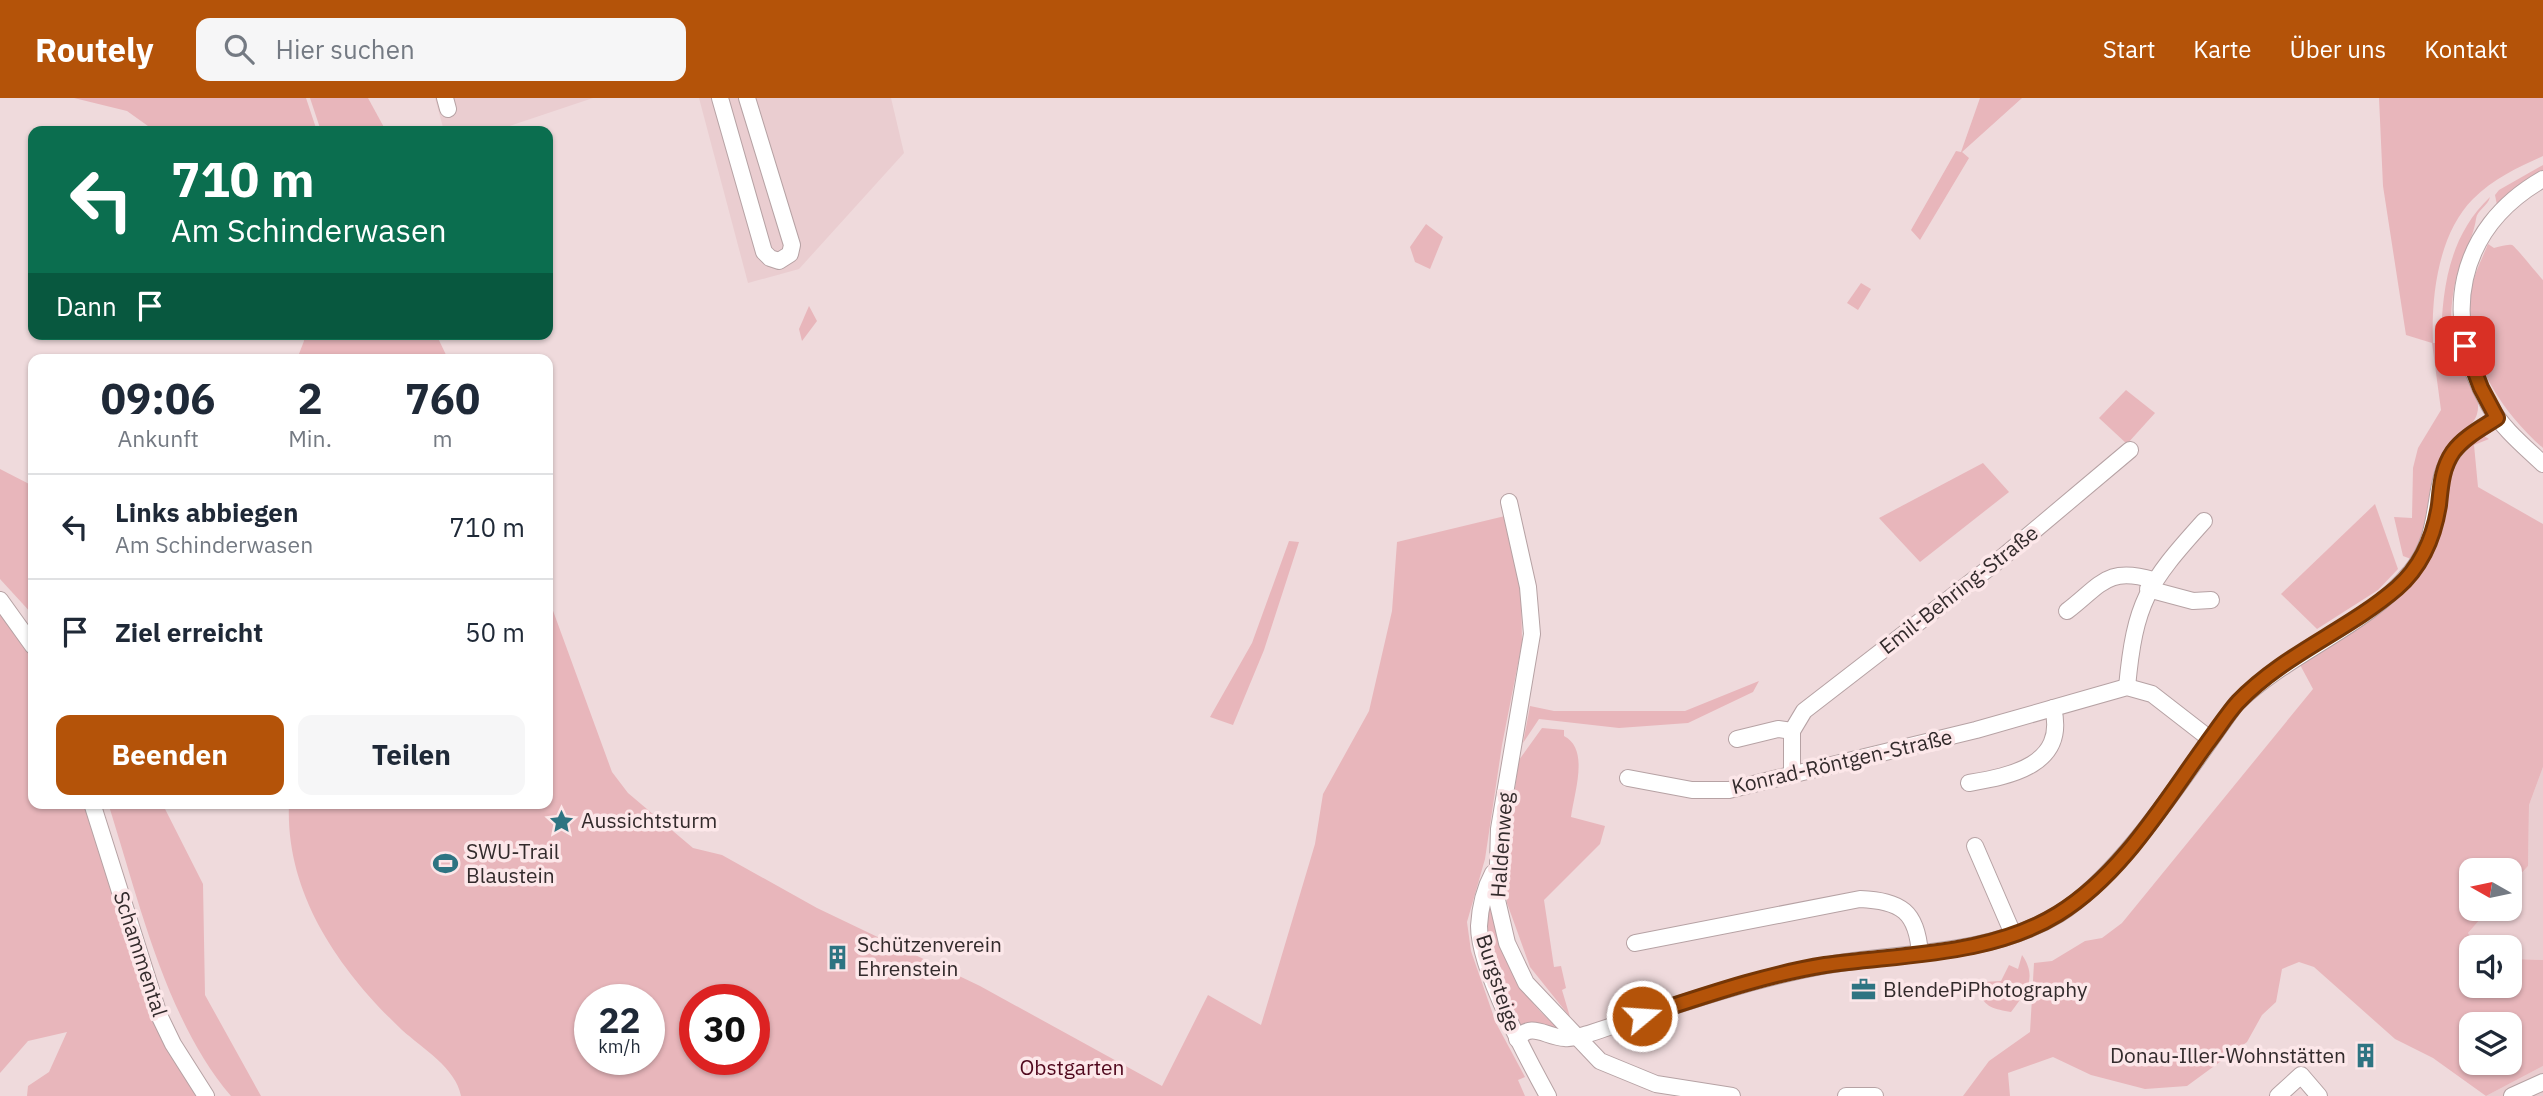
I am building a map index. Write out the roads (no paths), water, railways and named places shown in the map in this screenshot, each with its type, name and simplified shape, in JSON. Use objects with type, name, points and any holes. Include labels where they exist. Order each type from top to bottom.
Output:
[{"type":"street","points":[[720,98],[764,252],[779,261],[790,254],[792,244],[747,98]]},
{"type":"street","points":[[2543,179],[2514,197],[2486,227],[2470,261],[2461,296],[2465,346],[2481,388],[2497,418],[2543,464]]},
{"type":"street","points":[[1517,1039],[1530,1029],[1564,1038],[1577,1036],[1755,982],[1823,966],[1920,954],[2013,934],[2058,914],[2100,880],[2236,704],[2259,682],[2375,605],[2405,580],[2421,559],[2432,537],[2441,482],[2448,460],[2462,442],[2497,418]]},
{"type":"street","name":"Emil-Behring-Straße","points":[[1791,730],[1804,711],[1998,561],[2130,450]]},
{"type":"street","name":"Haldenweg","points":[[1509,502],[1528,587],[1532,634],[1504,793],[1497,865],[1500,922],[1516,963],[1541,1001],[1600,1061],[1626,1074],[1679,1090],[1732,1096]]},
{"type":"street","points":[[2204,522],[2151,584],[2132,638],[2127,687],[2152,694],[2210,740]]},
{"type":"street","points":[[2067,611],[2109,577],[2132,574],[2193,601],[2211,600]]},
{"type":"street","points":[[0,600],[28,639]]},
{"type":"street","name":"Konrad-Röntgen-Straße","points":[[1629,778],[1711,791],[1758,785],[1792,774],[1976,730],[2127,687]]},
{"type":"street","points":[[1969,783],[2017,774],[2039,758],[2049,748],[2056,731],[2053,708]]},
{"type":"street","points":[[1737,739],[1778,729],[1791,730],[1792,774]]},
{"type":"street","name":"Schammental","points":[[94,809],[159,1015],[179,1055],[206,1096]]},
{"type":"street","points":[[1975,846],[2013,934]]},
{"type":"street","name":"Burgsteige","points":[[1497,865],[1484,898],[1480,937],[1517,1039],[1548,1096]]},
{"type":"street","points":[[1635,943],[1860,899],[1886,902],[1905,911],[1916,929],[1920,954]]},
{"type":"street","points":[[2278,1096],[2301,1075],[2319,1096]]},
{"type":"street","points":[[2512,1096],[2543,1082]]},
{"type":"street","points":[[1846,1096],[1875,1096]]},
{"type":"place","name":"Aussichtsturm","points":[[561,821]]},
{"type":"place","name":"SWU-Trail Blaustein","points":[[446,864]]},
{"type":"place","name":"Schützenverein Ehrenstein","points":[[837,957]]},
{"type":"place","name":"BlendePiPhotography","points":[[1863,990]]},
{"type":"place","name":"Donau-Iller-Wohnstätten","points":[[2366,1056]]},
{"type":"park label","name":"Obstgarten","points":[[1072,1068]]}]
